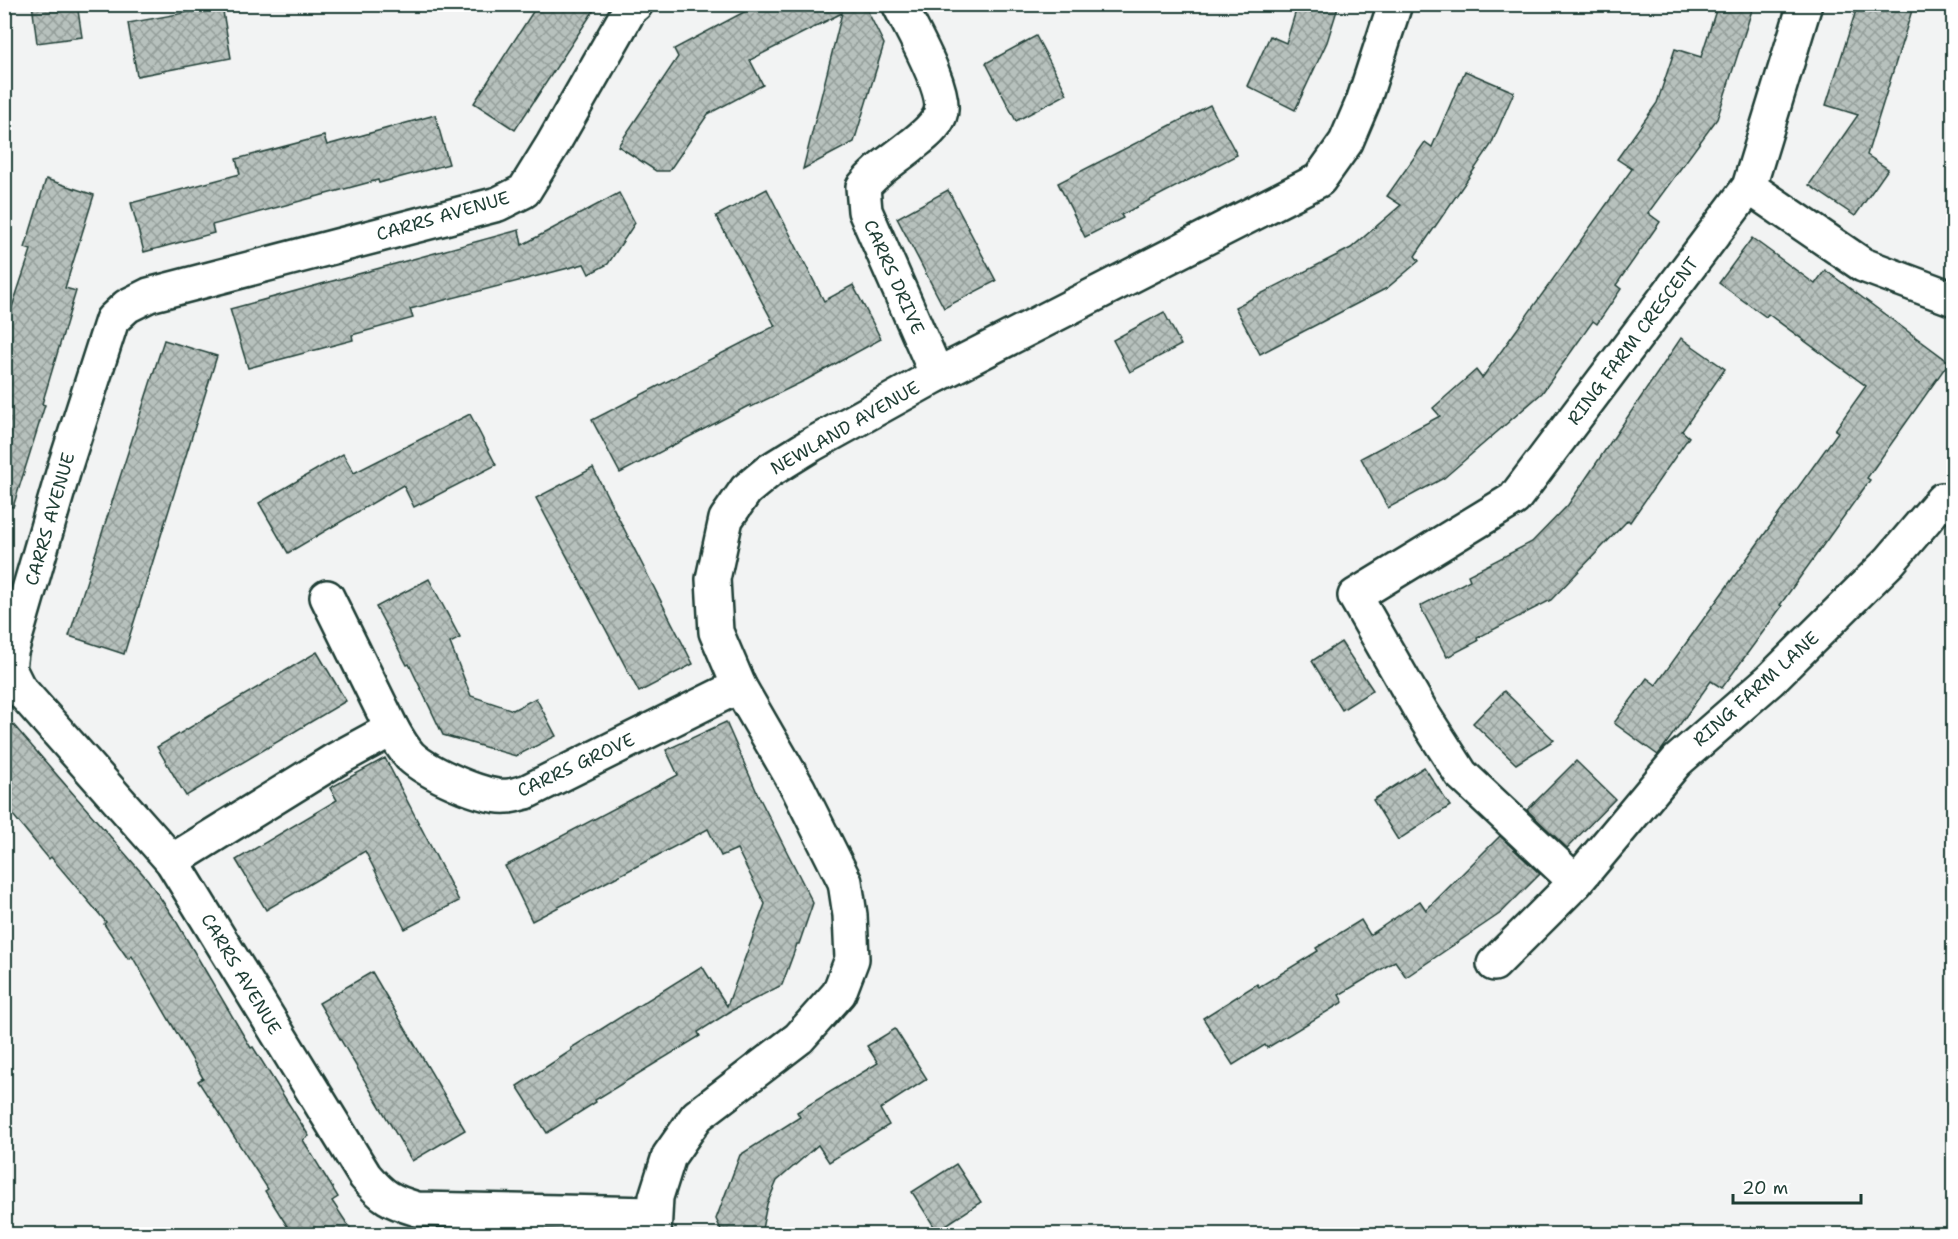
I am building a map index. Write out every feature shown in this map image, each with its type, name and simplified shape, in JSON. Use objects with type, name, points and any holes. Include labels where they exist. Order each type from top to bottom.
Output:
[{"type":"street","name":"CARRS AVENUE","points":[[636,4],[630,9],[524,191],[498,204],[149,295],[128,306],[111,320],[65,466],[11,652],[9,669],[18,687],[172,861],[365,1176],[379,1192],[394,1202],[417,1209],[654,1224]]},
{"type":"street","name":"CARRS DRIVE","points":[[898,4],[943,100],[940,115],[932,128],[873,174],[863,187],[865,210],[938,375]]},
{"type":"street","name":"NEWLAND AVENUE","points":[[654,1224],[656,1197],[669,1156],[697,1116],[799,1038],[839,993],[852,959],[850,915],[845,882],[798,788],[740,686],[716,632],[713,579],[726,519],[746,490],[769,471],[811,445],[938,375],[1319,180],[1346,142],[1359,112],[1395,4]]},
{"type":"street","name":"RING FARM CRESCENT","points":[[1576,882],[1461,774],[1422,713],[1355,596],[1514,499],[1749,187],[1805,4]]},
{"type":"street","points":[[1749,187],[1863,265],[1953,299]]},
{"type":"street","name":"RING FARM LANE","points":[[1494,964],[1576,882],[1677,761],[1770,680],[1890,561],[1942,500]]},
{"type":"street","name":"CARRS GROVE","points":[[327,597],[392,729],[412,758],[471,790],[491,795],[507,796],[526,792],[740,686]]},
{"type":"street","points":[[172,861],[335,760],[392,729]]},
{"type":"building","points":[[32,4],[77,4],[82,37],[37,43]]},
{"type":"building","points":[[538,4],[598,4],[515,130],[474,103]]},
{"type":"building","points":[[759,4],[864,4],[884,44],[854,142],[803,169],[842,13],[750,60],[763,85],[708,114],[669,171],[656,171],[618,146],[678,57],[674,49]]},
{"type":"building","points":[[1298,4],[1339,4],[1327,42],[1295,110],[1247,86],[1270,36],[1286,43]]},
{"type":"building","points":[[1718,4],[1754,4],[1717,119],[1648,213],[1660,222],[1616,285],[1621,289],[1597,324],[1593,321],[1542,393],[1444,478],[1388,508],[1361,458],[1440,416],[1433,408],[1476,370],[1482,378],[1632,169],[1617,159],[1657,103],[1675,49],[1701,57]]},
{"type":"building","points":[[1858,4],[1914,4],[1867,155],[1888,169],[1855,216],[1809,185],[1858,115],[1826,105]]},
{"type":"building","points":[[222,6],[231,58],[137,76],[128,23]]},
{"type":"building","points":[[1036,36],[1067,94],[1016,121],[986,63]]},
{"type":"building","points":[[1465,71],[1514,92],[1491,145],[1415,256],[1419,261],[1387,288],[1260,354],[1235,307],[1351,248],[1401,205],[1387,196],[1425,142],[1432,147]]},
{"type":"building","points":[[1210,105],[1237,155],[1121,215],[1123,218],[1085,237],[1058,183]]},
{"type":"building","points":[[435,115],[449,164],[379,183],[378,180],[212,225],[214,233],[144,252],[131,203],[240,174],[236,159],[324,136],[327,145]]},
{"type":"building","points":[[46,179],[94,195],[65,288],[76,291],[42,404],[45,405],[13,507],[4,505],[4,331],[31,250],[25,248]]},
{"type":"building","points":[[767,189],[824,301],[853,285],[881,339],[806,380],[751,407],[750,405],[620,473],[592,420],[775,326],[716,216]]},
{"type":"building","points":[[948,190],[996,281],[944,308],[897,218]]},
{"type":"building","points":[[619,193],[635,223],[608,264],[589,274],[584,264],[410,309],[413,318],[352,335],[353,340],[248,368],[230,309],[519,230],[522,245]]},
{"type":"building","points":[[1752,238],[1815,284],[1825,270],[1949,362],[1867,478],[1870,480],[1722,688],[1711,681],[1658,755],[1614,723],[1647,678],[1656,685],[1838,432],[1835,430],[1866,386],[1768,314],[1766,317],[1719,283]]},
{"type":"building","points":[[1164,312],[1181,345],[1130,372],[1113,340]]},
{"type":"building","points":[[1681,338],[1725,369],[1682,431],[1689,437],[1630,522],[1628,520],[1551,600],[1477,638],[1478,641],[1447,657],[1420,606],[1470,580],[1468,575],[1532,542],[1568,505]]},
{"type":"building","points":[[164,340],[217,356],[124,654],[69,636]]},
{"type":"building","points":[[470,414],[496,465],[414,507],[403,485],[288,553],[259,503],[343,454],[354,473]]},
{"type":"building","points":[[593,468],[693,664],[639,692],[536,498]]},
{"type":"building","points":[[429,579],[460,638],[450,643],[471,696],[513,710],[536,698],[556,736],[516,756],[443,735],[409,664],[407,665],[376,607]]},
{"type":"building","points":[[1341,642],[1373,690],[1342,710],[1312,661]]},
{"type":"building","points":[[317,652],[346,701],[186,796],[157,747]]},
{"type":"building","points":[[1504,691],[1554,740],[1516,764],[1473,723]]},
{"type":"building","points":[[4,714],[148,880],[176,921],[251,1048],[253,1047],[309,1136],[303,1140],[338,1197],[332,1201],[354,1234],[292,1234],[265,1191],[268,1189],[198,1081],[203,1078],[132,956],[128,959],[104,924],[106,922],[51,857],[49,859],[4,804]]},
{"type":"building","points":[[726,722],[759,797],[813,903],[782,985],[731,1011],[698,1032],[700,1036],[595,1100],[596,1102],[547,1133],[517,1086],[572,1050],[571,1048],[702,966],[727,1006],[765,904],[737,849],[721,856],[708,829],[532,921],[505,866],[678,775],[666,750]]},
{"type":"building","points":[[385,758],[459,901],[405,929],[365,851],[266,910],[236,860],[337,800],[330,788]]},
{"type":"building","points":[[1576,761],[1615,799],[1567,848],[1527,810]]},
{"type":"building","points":[[1424,767],[1450,806],[1398,840],[1373,800]]},
{"type":"building","points":[[1500,836],[1540,874],[1501,913],[1406,977],[1395,961],[1339,995],[1343,1002],[1267,1048],[1265,1045],[1233,1065],[1203,1018],[1257,984],[1259,987],[1318,951],[1316,948],[1361,920],[1370,935],[1420,901],[1426,910]]},
{"type":"building","points":[[372,972],[465,1130],[412,1161],[319,1003]]},
{"type":"building","points":[[895,1029],[927,1079],[880,1109],[889,1125],[829,1162],[818,1145],[777,1181],[767,1204],[761,1234],[723,1234],[716,1219],[740,1155],[800,1117],[797,1112],[878,1063],[867,1046]]},
{"type":"building","points":[[956,1164],[981,1202],[937,1231],[912,1192]]}]
